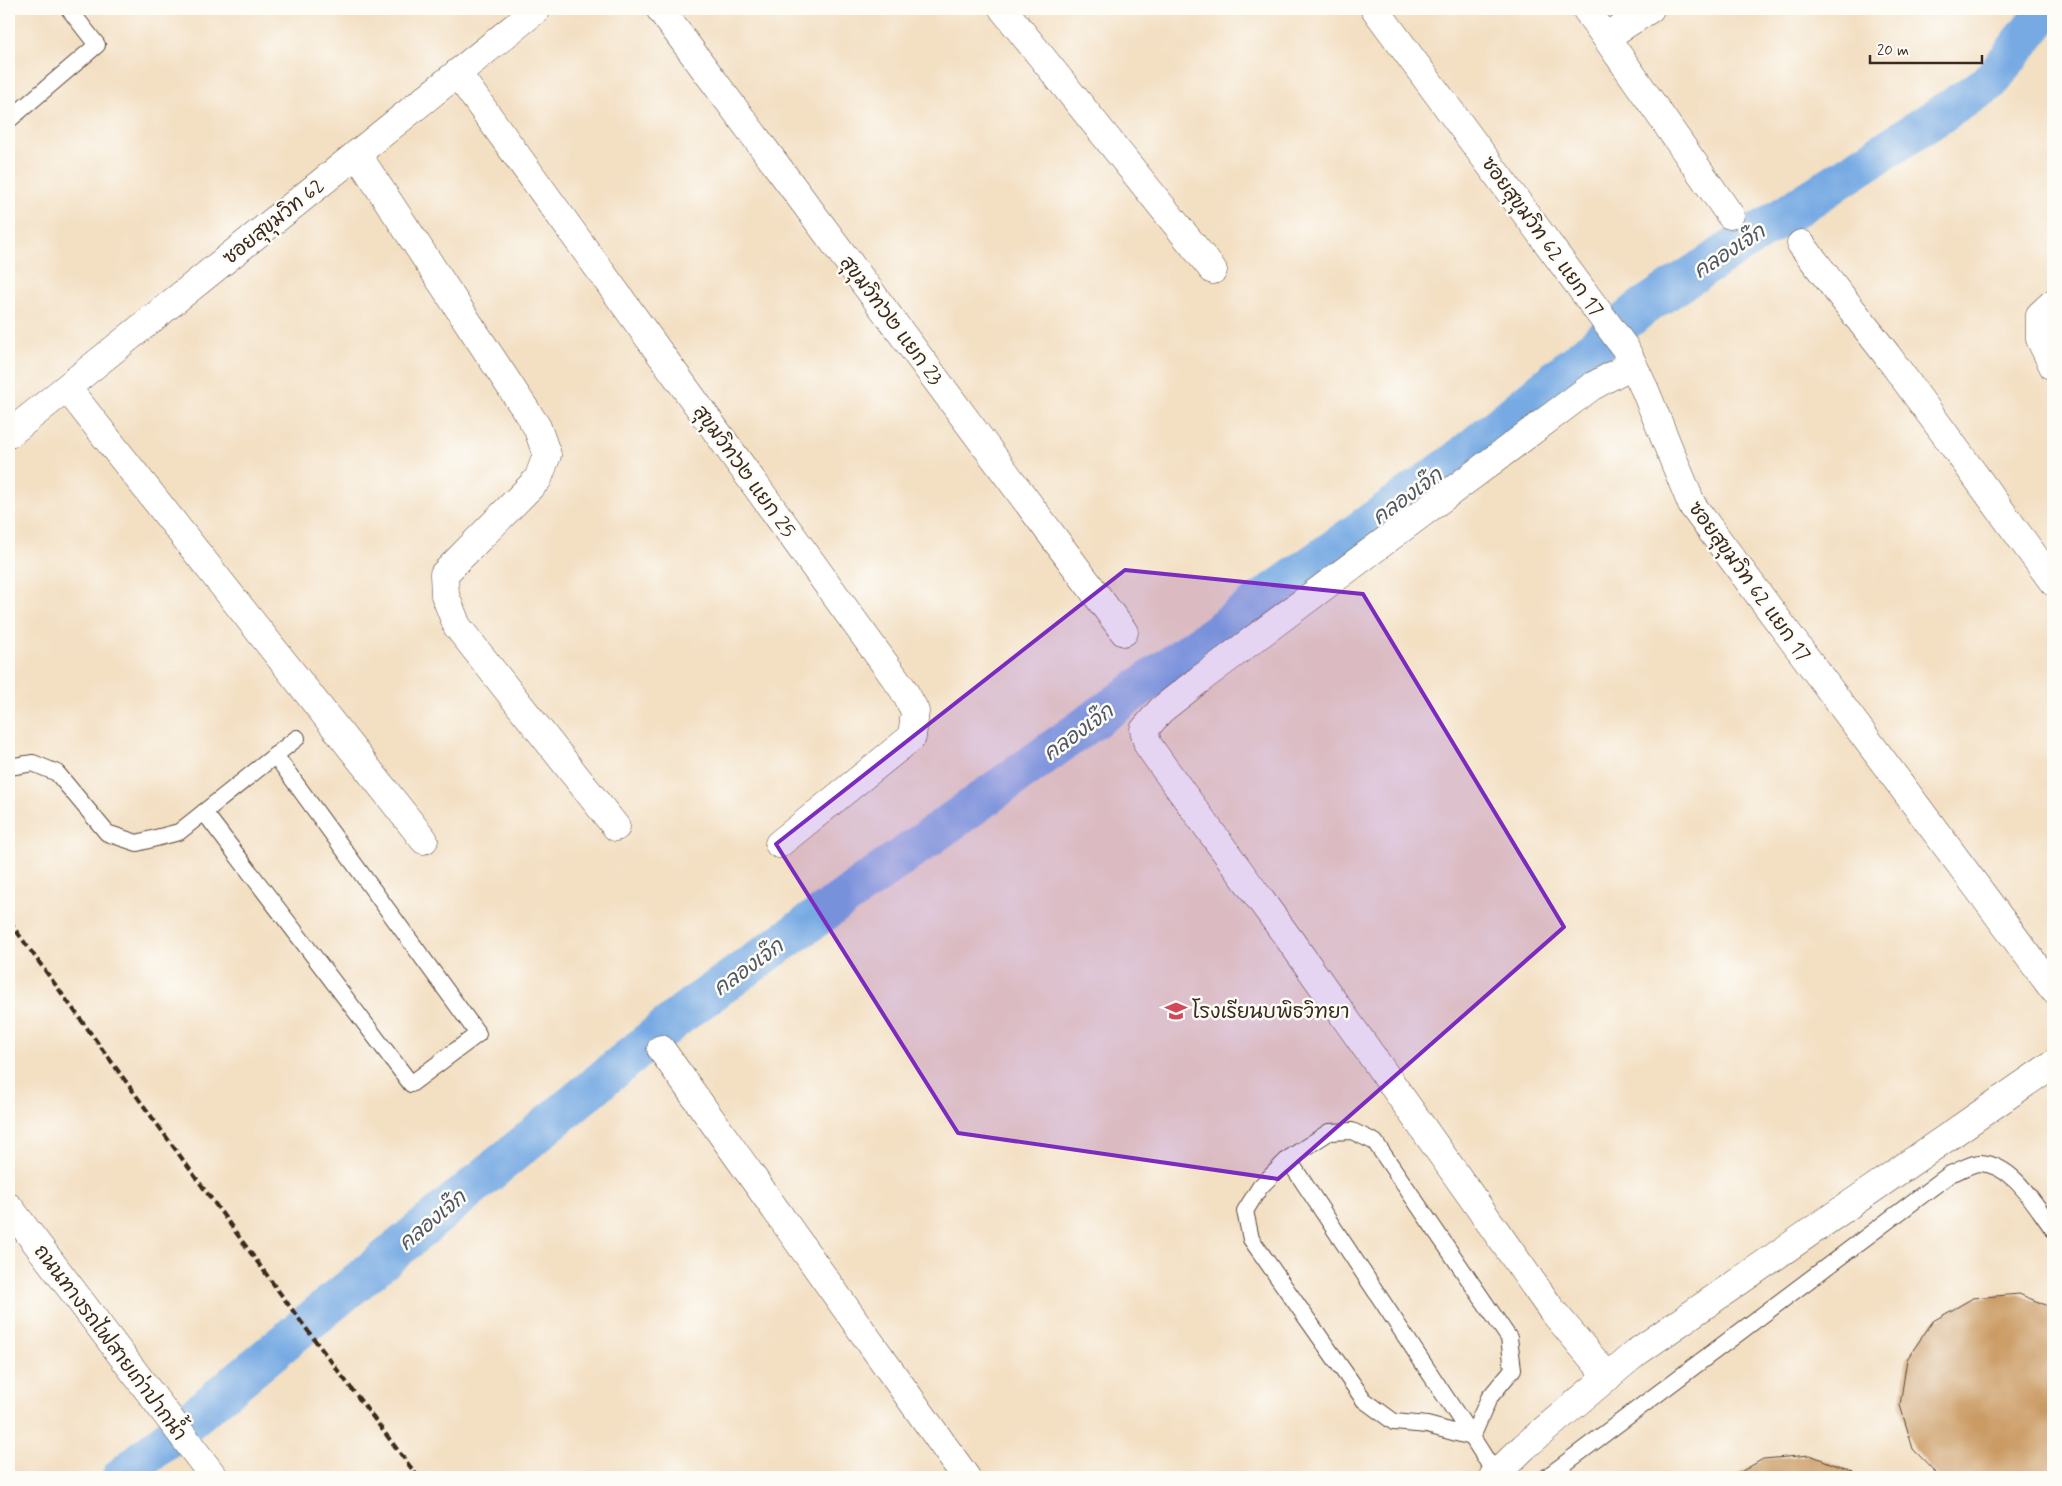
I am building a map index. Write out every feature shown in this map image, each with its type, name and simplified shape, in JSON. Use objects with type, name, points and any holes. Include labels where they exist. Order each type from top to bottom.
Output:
[{"type":"street","name":"ซอยสุขุมวิท 62","points":[[9,434],[537,9]]},
{"type":"street","name":"สุขุมวิท๖๒ แยก 23","points":[[660,9],[1124,632]]},
{"type":"street","points":[[1003,9],[1213,270]]},
{"type":"street","name":"ซอยสุขุมวิท 62 แยก 17","points":[[1375,9],[1596,307],[1629,356],[1692,505],[2053,989]]},
{"type":"street","points":[[1586,9],[1730,215]]},
{"type":"street","points":[[1606,37],[1650,9]]},
{"type":"street","name":"สุขุมวิท๖๒ แยก 25","points":[[457,73],[903,689],[915,711],[912,737],[778,844]]},
{"type":"street","points":[[357,154],[538,427],[547,455],[538,479],[444,574],[445,595],[457,626],[616,827]]},
{"type":"street","points":[[1801,244],[1887,355],[2053,582]]},
{"type":"street","points":[[2053,303],[2040,315],[2040,339],[2053,366]]},
{"type":"street","points":[[1608,1377],[1551,1309],[1292,943],[1162,765],[1148,745],[1144,730],[1161,710],[1231,656],[1592,387],[1629,356]]},
{"type":"street","points":[[67,388],[424,840]]},
{"type":"street","points":[[662,1049],[966,1477]]},
{"type":"street","points":[[1495,1476],[1524,1447],[1645,1347],[2053,1064]]},
{"type":"street","name":"ถนนทางรถไฟสายเก่าปากน้ำ","points":[[9,1207],[214,1477]]},
{"type":"lane","points":[[9,120],[97,45],[69,9]]},
{"type":"lane","points":[[9,766],[32,763],[57,773],[107,833],[137,843],[179,832],[297,738]]},
{"type":"lane","points":[[204,812],[410,1084],[478,1034],[275,755]]},
{"type":"lane","points":[[1352,1131],[1374,1142],[1509,1338],[1513,1369],[1490,1398],[1472,1437],[1427,1425],[1394,1422],[1364,1400],[1251,1239],[1245,1212],[1260,1187],[1288,1159],[1330,1132],[1352,1131]]},
{"type":"lane","points":[[1288,1159],[1472,1437],[1495,1476]]},
{"type":"lane","points":[[1547,1477],[1950,1174],[1978,1163],[1996,1166],[2016,1180],[2053,1229]]},
{"type":"highlighted area","points":[[1125,570],[1363,594],[1564,927],[1278,1179],[958,1133],[776,844]]},
{"type":"building","points":[[2019,1294],[2053,1308],[2053,1477],[1940,1477],[1913,1449],[1900,1405],[1907,1359],[1933,1321],[1973,1298]]},
{"type":"building","points":[[1810,1455],[1853,1472],[1857,1477],[1732,1477],[1763,1459]]},
{"type":"waterway","name":"คลองเจ๊ก","points":[[121,1477],[683,1013],[1450,466],[1643,307],[1989,83],[2047,9]]},
{"type":"railway","points":[[9,921],[296,1315],[418,1477]]},
{"type":"place","name":"โรงเรียนบพิธวิทยา","points":[[1176,1011]]}]
